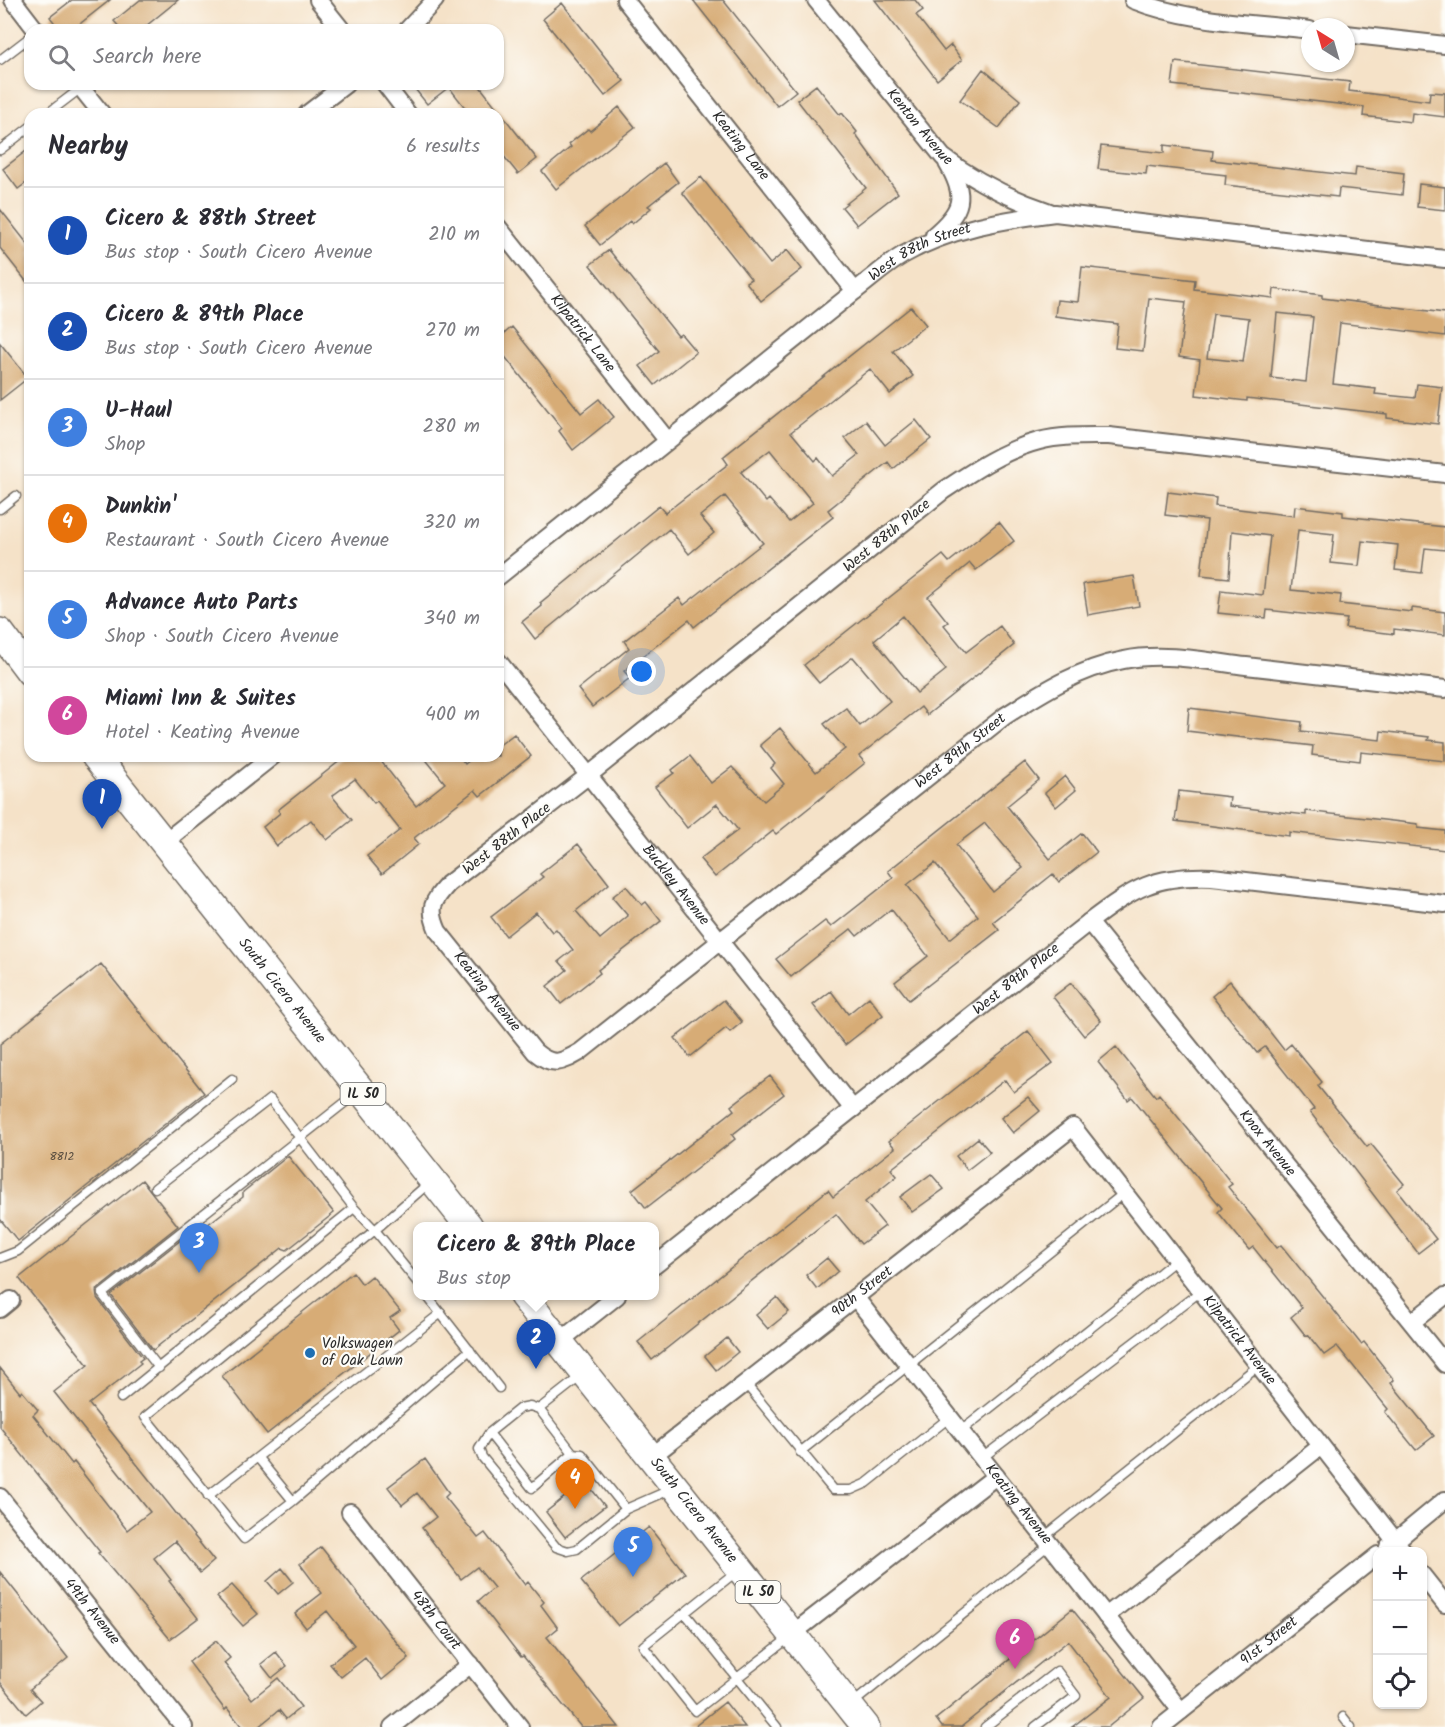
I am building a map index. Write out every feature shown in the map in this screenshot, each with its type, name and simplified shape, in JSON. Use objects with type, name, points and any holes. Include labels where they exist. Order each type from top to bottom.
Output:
[{"type":"main road","points":[[0,632],[24,664]]},
{"type":"main road","name":"South Cicero Avenue","points":[[100,762],[464,1222]]},
{"type":"main road","name":"South Cicero Avenue","points":[[526,1300],[857,1717]]},
{"type":"street","points":[[13,0],[31,24]]},
{"type":"street","points":[[318,0],[337,24]]},
{"type":"street","points":[[413,24],[435,0]]},
{"type":"street","name":"Keating Lane","points":[[625,0],[855,291]]},
{"type":"street","name":"Kenton Avenue","points":[[816,0],[943,158],[990,188],[1055,213]]},
{"type":"street","points":[[1134,0],[1169,11],[1205,18],[1301,29]]},
{"type":"street","points":[[1355,35],[1445,45]]},
{"type":"street","points":[[83,90],[97,108]]},
{"type":"street","points":[[315,108],[338,90]]},
{"type":"street","points":[[390,90],[403,108]]},
{"type":"street","points":[[926,243],[951,221],[961,199],[955,177],[943,158]]},
{"type":"street","name":"West 88th Street","points":[[504,572],[855,291],[902,256],[926,243],[957,231],[1006,219],[1055,213],[1445,259]]},
{"type":"street","name":"Kilpatrick Lane","points":[[504,235],[667,440]]},
{"type":"street","name":"West 88th Place","points":[[432,908],[437,897],[448,884],[589,776],[944,491],[974,470],[1008,453],[1040,441],[1073,436],[1109,436],[1445,474]]},
{"type":"street","name":"West 89th Street","points":[[555,1062],[565,1060],[580,1052],[1005,716],[1033,697],[1098,666],[1126,659],[1179,658],[1445,689]]},
{"type":"street","name":"Buckley Avenue","points":[[504,669],[853,1109]]},
{"type":"street","points":[[163,843],[265,762]]},
{"type":"street","name":"West 89th Place","points":[[659,1262],[1089,922],[1122,897],[1144,886],[1167,878],[1212,877],[1445,904]]},
{"type":"street","name":"Keating Avenue","points":[[432,908],[438,931],[535,1052],[545,1060],[555,1062]]},
{"type":"street","name":"Knox Avenue","points":[[1089,922],[1445,1364]]},
{"type":"street","name":"Kilpatrick Avenue","points":[[1073,1127],[1400,1546]]},
{"type":"street","name":"90th Street","points":[[651,1456],[1073,1127]]},
{"type":"street","points":[[1412,1322],[1445,1296]]},
{"type":"street","name":"Keating Avenue","points":[[855,1297],[1181,1711]]},
{"type":"street","points":[[560,1341],[612,1300]]},
{"type":"street","points":[[1106,1616],[1321,1446]]},
{"type":"street","points":[[792,1634],[996,1476]]},
{"type":"street","name":"49th Avenue","points":[[0,1497],[184,1727]]},
{"type":"street","points":[[1400,1546],[1445,1500]]},
{"type":"street","name":"48th Court","points":[[350,1512],[520,1727]]},
{"type":"street","name":"91st Street","points":[[1161,1727],[1373,1558]]},
{"type":"street","points":[[1427,1581],[1445,1604]]},
{"type":"street","points":[[392,1727],[471,1664]]},
{"type":"lane","points":[[0,60],[24,42]]},
{"type":"lane","points":[[54,108],[75,90]]},
{"type":"lane","points":[[0,150],[24,132]]},
{"type":"lane","points":[[0,509],[16,496]]},
{"type":"lane","points":[[0,1258],[18,1251],[232,1079]]},
{"type":"lane","points":[[159,1368],[102,1294],[360,1091]]},
{"type":"lane","points":[[155,1188],[270,1099],[354,1208],[375,1230],[413,1278]]},
{"type":"lane","points":[[432,1180],[375,1230],[145,1418],[244,1539],[293,1501],[470,1350]]},
{"type":"lane","points":[[800,1452],[1124,1193]]},
{"type":"lane","points":[[121,1398],[354,1208]]},
{"type":"lane","points":[[961,1431],[1176,1260]]},
{"type":"lane","points":[[982,1458],[1201,1291]]},
{"type":"lane","points":[[430,1300],[500,1388]]},
{"type":"lane","points":[[208,1496],[441,1313]]},
{"type":"lane","points":[[857,1717],[1047,1541],[1259,1365]]},
{"type":"lane","points":[[539,1409],[585,1373]]},
{"type":"lane","points":[[745,1383],[833,1490],[850,1490],[867,1483],[950,1417]]},
{"type":"lane","points":[[626,1509],[582,1454],[573,1453],[539,1409],[530,1406],[520,1408],[489,1433],[479,1449],[483,1457],[556,1546],[568,1551],[577,1549],[626,1509],[675,1487]]},
{"type":"lane","points":[[489,1433],[532,1488],[573,1453]]},
{"type":"lane","points":[[258,1458],[293,1501]]},
{"type":"lane","points":[[740,1569],[643,1646],[695,1712],[792,1634]]},
{"type":"lane","points":[[685,1613],[777,1727]]},
{"type":"lane","points":[[985,1727],[1057,1671],[1076,1696],[1035,1727]]},
{"type":"lane","points":[[1343,1718],[1351,1727]]},
{"type":"building","points":[[72,0],[110,0],[80,24],[55,24],[50,17]]},
{"type":"building","points":[[140,0],[178,0],[148,24],[117,24],[114,21]]},
{"type":"building","points":[[693,0],[723,0],[796,91],[777,106]]},
{"type":"building","points":[[875,0],[915,0],[923,10],[916,15],[944,51],[951,45],[962,60],[937,80]]},
{"type":"building","points":[[562,3],[624,81],[605,96],[543,19]]},
{"type":"building","points":[[1175,62],[1350,82],[1349,91],[1429,101],[1430,92],[1445,93],[1445,117],[1412,113],[1411,122],[1363,116],[1364,107],[1172,85]]},
{"type":"building","points":[[983,69],[1020,100],[999,128],[960,100]]},
{"type":"building","points":[[816,85],[857,132],[855,134],[898,193],[857,225],[842,207],[866,188],[797,100]]},
{"type":"building","points":[[416,90],[445,90],[427,104]]},
{"type":"building","points":[[451,90],[483,90],[497,108],[465,108]]},
{"type":"building","points":[[619,107],[635,127],[556,189],[542,171],[571,147],[569,144],[588,129],[590,131]]},
{"type":"building","points":[[504,117],[537,159],[518,174],[504,156]]},
{"type":"building","points":[[1164,145],[1213,151],[1212,160],[1355,176],[1356,167],[1404,173],[1402,195],[1339,188],[1338,197],[1225,185],[1226,175],[1147,166],[1146,174],[1098,169],[1101,146],[1164,153]]},
{"type":"building","points":[[24,153],[24,184],[18,189],[3,169]]},
{"type":"building","points":[[664,163],[678,182],[648,206],[651,208],[632,224],[630,221],[600,245],[585,226]]},
{"type":"building","points":[[701,177],[770,264],[787,250],[802,269],[761,301],[746,282],[751,279],[682,192]]},
{"type":"building","points":[[1419,184],[1445,187],[1445,210],[1417,207]]},
{"type":"building","points":[[0,209],[24,239],[24,278],[0,248]]},
{"type":"building","points":[[609,250],[678,336],[681,334],[696,352],[655,385],[640,366],[659,351],[590,265]]},
{"type":"building","points":[[1082,267],[1195,280],[1194,289],[1273,298],[1274,289],[1322,295],[1322,298],[1445,313],[1445,336],[1340,323],[1333,384],[1376,389],[1375,394],[1415,398],[1417,384],[1442,387],[1438,424],[1387,418],[1387,414],[1247,398],[1247,401],[1196,395],[1200,360],[1179,357],[1186,302],[1149,298],[1143,351],[1115,348],[1118,324],[1055,316],[1057,300],[1078,302]],"holes":[[[1277,313],[1313,317],[1306,382],[1271,378]],[[1213,314],[1249,318],[1243,362],[1207,358]]]},
{"type":"building","points":[[911,307],[926,325],[893,351],[913,376],[890,394],[870,369],[791,432],[815,461],[818,458],[832,476],[859,455],[845,438],[866,421],[885,445],[916,420],[931,439],[893,469],[888,462],[828,510],[833,517],[694,627],[689,620],[624,671],[630,678],[592,707],[578,689],[629,648],[624,641],[679,598],[684,605],[763,543],[725,496],[700,516],[714,533],[689,554],[669,529],[535,639],[522,622],[542,606],[540,603],[659,506],[665,513],[728,464],[723,457]],"holes":[[[770,450],[813,503],[789,522],[769,499],[766,502],[741,472]]]},
{"type":"building","points":[[512,327],[581,413],[599,399],[614,417],[573,450],[559,431],[562,428],[504,356],[504,334]]},
{"type":"building","points":[[0,343],[24,373],[24,381],[0,400]]},
{"type":"building","points":[[1168,492],[1216,498],[1215,506],[1294,516],[1295,506],[1343,512],[1343,516],[1445,527],[1445,550],[1425,548],[1422,573],[1395,570],[1398,545],[1362,541],[1359,566],[1331,563],[1334,534],[1298,530],[1291,590],[1341,595],[1340,604],[1412,612],[1412,608],[1445,612],[1445,635],[1394,629],[1394,634],[1345,628],[1347,619],[1267,610],[1266,618],[1218,613],[1221,590],[1263,595],[1270,536],[1232,531],[1229,578],[1201,575],[1207,520],[1165,515]]},
{"type":"building","points":[[999,522],[1014,541],[976,570],[970,563],[928,597],[948,622],[944,625],[966,652],[1000,626],[1014,645],[927,715],[921,707],[859,756],[865,763],[776,834],[773,831],[715,877],[700,859],[738,830],[717,804],[687,828],[655,787],[674,773],[672,770],[690,756],[711,783],[732,767],[764,801],[784,784],[771,768],[775,764],[760,745],[780,728],[816,772],[845,749],[824,724],[846,708],[860,726],[890,701],[853,657],[819,683],[804,665],[943,555],[949,562]],"holes":[[[903,616],[946,670],[917,693],[874,640]]]},
{"type":"building","points":[[1134,576],[1139,606],[1088,615],[1083,584]]},
{"type":"building","points":[[1189,708],[1302,722],[1301,731],[1380,740],[1381,731],[1429,737],[1428,740],[1445,742],[1445,761],[1361,752],[1360,761],[1312,755],[1313,746],[1187,731]]},
{"type":"building","points":[[514,734],[531,756],[480,796],[475,790],[414,838],[419,844],[382,874],[367,856],[400,830],[377,801],[374,803],[355,779],[332,796],[352,820],[327,840],[311,820],[277,846],[263,827],[280,813],[278,810],[338,762],[382,762],[416,806],[445,783],[428,762],[464,762],[465,764],[468,762],[504,762],[504,742]]},
{"type":"building","points":[[1025,762],[1039,780],[1007,806],[1050,859],[1082,833],[1097,852],[1059,882],[1053,874],[993,922],[999,930],[909,1000],[895,982],[928,956],[891,909],[857,936],[851,929],[791,977],[776,959],[825,921],[831,927],[893,878],[888,871]],"holes":[[[985,823],[1023,868],[993,892],[956,845]],[[935,863],[978,916],[950,939],[907,885]]]},
{"type":"building","points":[[1065,776],[1076,790],[1056,807],[1045,793]]},
{"type":"building","points":[[1179,791],[1230,797],[1229,806],[1306,815],[1306,811],[1418,824],[1418,828],[1445,831],[1445,850],[1289,832],[1289,836],[1175,821]]},
{"type":"building","points":[[578,844],[609,884],[576,911],[600,939],[628,916],[612,897],[626,886],[642,905],[646,902],[661,921],[598,970],[600,973],[561,1004],[547,986],[567,970],[559,961],[573,950],[556,929],[552,932],[536,912],[506,936],[491,917],[543,877],[540,874]]},
{"type":"building","points":[[101,964],[204,1093],[18,1241],[0,1219],[0,1044]]},
{"type":"building","points":[[1230,981],[1284,1050],[1291,1044],[1322,1082],[1318,1086],[1367,1147],[1371,1144],[1404,1184],[1397,1190],[1436,1239],[1418,1253],[1310,1112],[1314,1109],[1265,1047],[1257,1053],[1212,996]]},
{"type":"building","points":[[1071,983],[1101,1021],[1084,1036],[1053,997]]},
{"type":"building","points":[[831,991],[848,1014],[869,997],[883,1015],[845,1045],[813,1005]]},
{"type":"building","points":[[724,1000],[742,1022],[730,1032],[726,1028],[690,1057],[675,1038]]},
{"type":"building","points":[[1028,1031],[1053,1063],[1014,1092],[1005,1080],[891,1169],[897,1176],[865,1202],[885,1226],[861,1244],[836,1214],[652,1360],[638,1342],[828,1190],[833,1197],[895,1148],[889,1141]]},
{"type":"building","points":[[1116,1047],[1156,1097],[1159,1094],[1201,1145],[1232,1184],[1228,1187],[1277,1248],[1281,1245],[1361,1344],[1364,1342],[1394,1380],[1391,1383],[1434,1436],[1416,1450],[1385,1412],[1388,1409],[1337,1346],[1324,1355],[1308,1335],[1306,1336],[1291,1317],[1302,1308],[1253,1247],[1249,1250],[1218,1212],[1222,1208],[1132,1097],[1128,1100],[1098,1062]]},
{"type":"building","points":[[770,1076],[784,1094],[732,1135],[735,1139],[646,1208],[632,1190],[734,1110],[731,1106]]},
{"type":"building","points":[[1028,1097],[1040,1111],[1013,1133],[1001,1118]]},
{"type":"building","points":[[978,1138],[990,1152],[967,1170],[956,1156]]},
{"type":"building","points":[[288,1156],[334,1213],[287,1250],[282,1248],[153,1350],[111,1295],[186,1236],[189,1239],[243,1197],[243,1192]]},
{"type":"building","points":[[931,1174],[944,1189],[912,1212],[900,1197]]},
{"type":"building","points":[[142,1180],[178,1226],[96,1291],[97,1298],[143,1358],[139,1361],[141,1363],[89,1404],[214,1561],[200,1573],[175,1541],[154,1558],[198,1618],[170,1639],[98,1553],[100,1552],[0,1427],[0,1368],[20,1393],[22,1391],[38,1410],[33,1415],[72,1464],[74,1462],[127,1530],[150,1512],[54,1392],[88,1365],[19,1278]]},
{"type":"building","points":[[827,1258],[838,1271],[817,1289],[806,1275]]},
{"type":"building","name":"Volkswagen of Oak Lawn","points":[[353,1272],[362,1284],[372,1276],[400,1311],[390,1318],[399,1330],[267,1434],[222,1376]]},
{"type":"building","points":[[777,1297],[789,1312],[768,1329],[756,1315]]},
{"type":"building","points":[[727,1338],[738,1352],[716,1370],[705,1356]]},
{"type":"building","points":[[425,1459],[449,1493],[445,1497],[478,1538],[485,1533],[525,1585],[528,1582],[544,1602],[541,1605],[558,1628],[547,1637],[619,1727],[581,1727],[523,1656],[521,1657],[478,1601],[494,1588],[477,1567],[461,1579],[422,1528],[436,1517],[417,1493],[402,1505],[388,1487]]},
{"type":"building","points":[[585,1481],[605,1506],[565,1537],[546,1512]]},
{"type":"building","points":[[649,1527],[685,1573],[618,1626],[581,1581]]},
{"type":"building","points":[[321,1547],[409,1658],[382,1680],[365,1658],[341,1677],[330,1664],[354,1645],[327,1611],[306,1628],[295,1614],[322,1593],[300,1564]]},
{"type":"building","points":[[282,1568],[293,1582],[278,1594],[267,1581]]},
{"type":"building","points":[[0,1572],[68,1658],[30,1689],[41,1701],[26,1714],[0,1682]]},
{"type":"building","points":[[232,1585],[258,1614],[243,1626],[217,1597]]},
{"type":"building","points":[[1072,1609],[1144,1698],[1108,1727],[1072,1727],[1111,1697],[1068,1641],[961,1727],[942,1727],[936,1719]]},
{"type":"building","points":[[216,1641],[230,1658],[224,1663],[252,1699],[278,1678],[301,1707],[286,1719],[279,1710],[258,1727],[242,1727],[227,1708],[225,1710],[189,1662]]},
{"type":"building","points":[[276,1652],[287,1666],[272,1678],[261,1664]]},
{"type":"building","points":[[725,1702],[745,1727],[694,1727]]},
{"type":"place","name":"Cicero & 88th Street","points":[[102,829]]},
{"type":"place","name":"U-Haul","points":[[199,1273]]},
{"type":"place","name":"Volkswagen of Oak Lawn","points":[[310,1353]]},
{"type":"place","name":"Cicero & 89th Place","points":[[536,1369]]},
{"type":"place","name":"Dunkin'","points":[[575,1509]]},
{"type":"place","name":"Advance Auto Parts","points":[[633,1577]]},
{"type":"place","name":"Miami Inn & Suites","points":[[1015,1669]]}]
